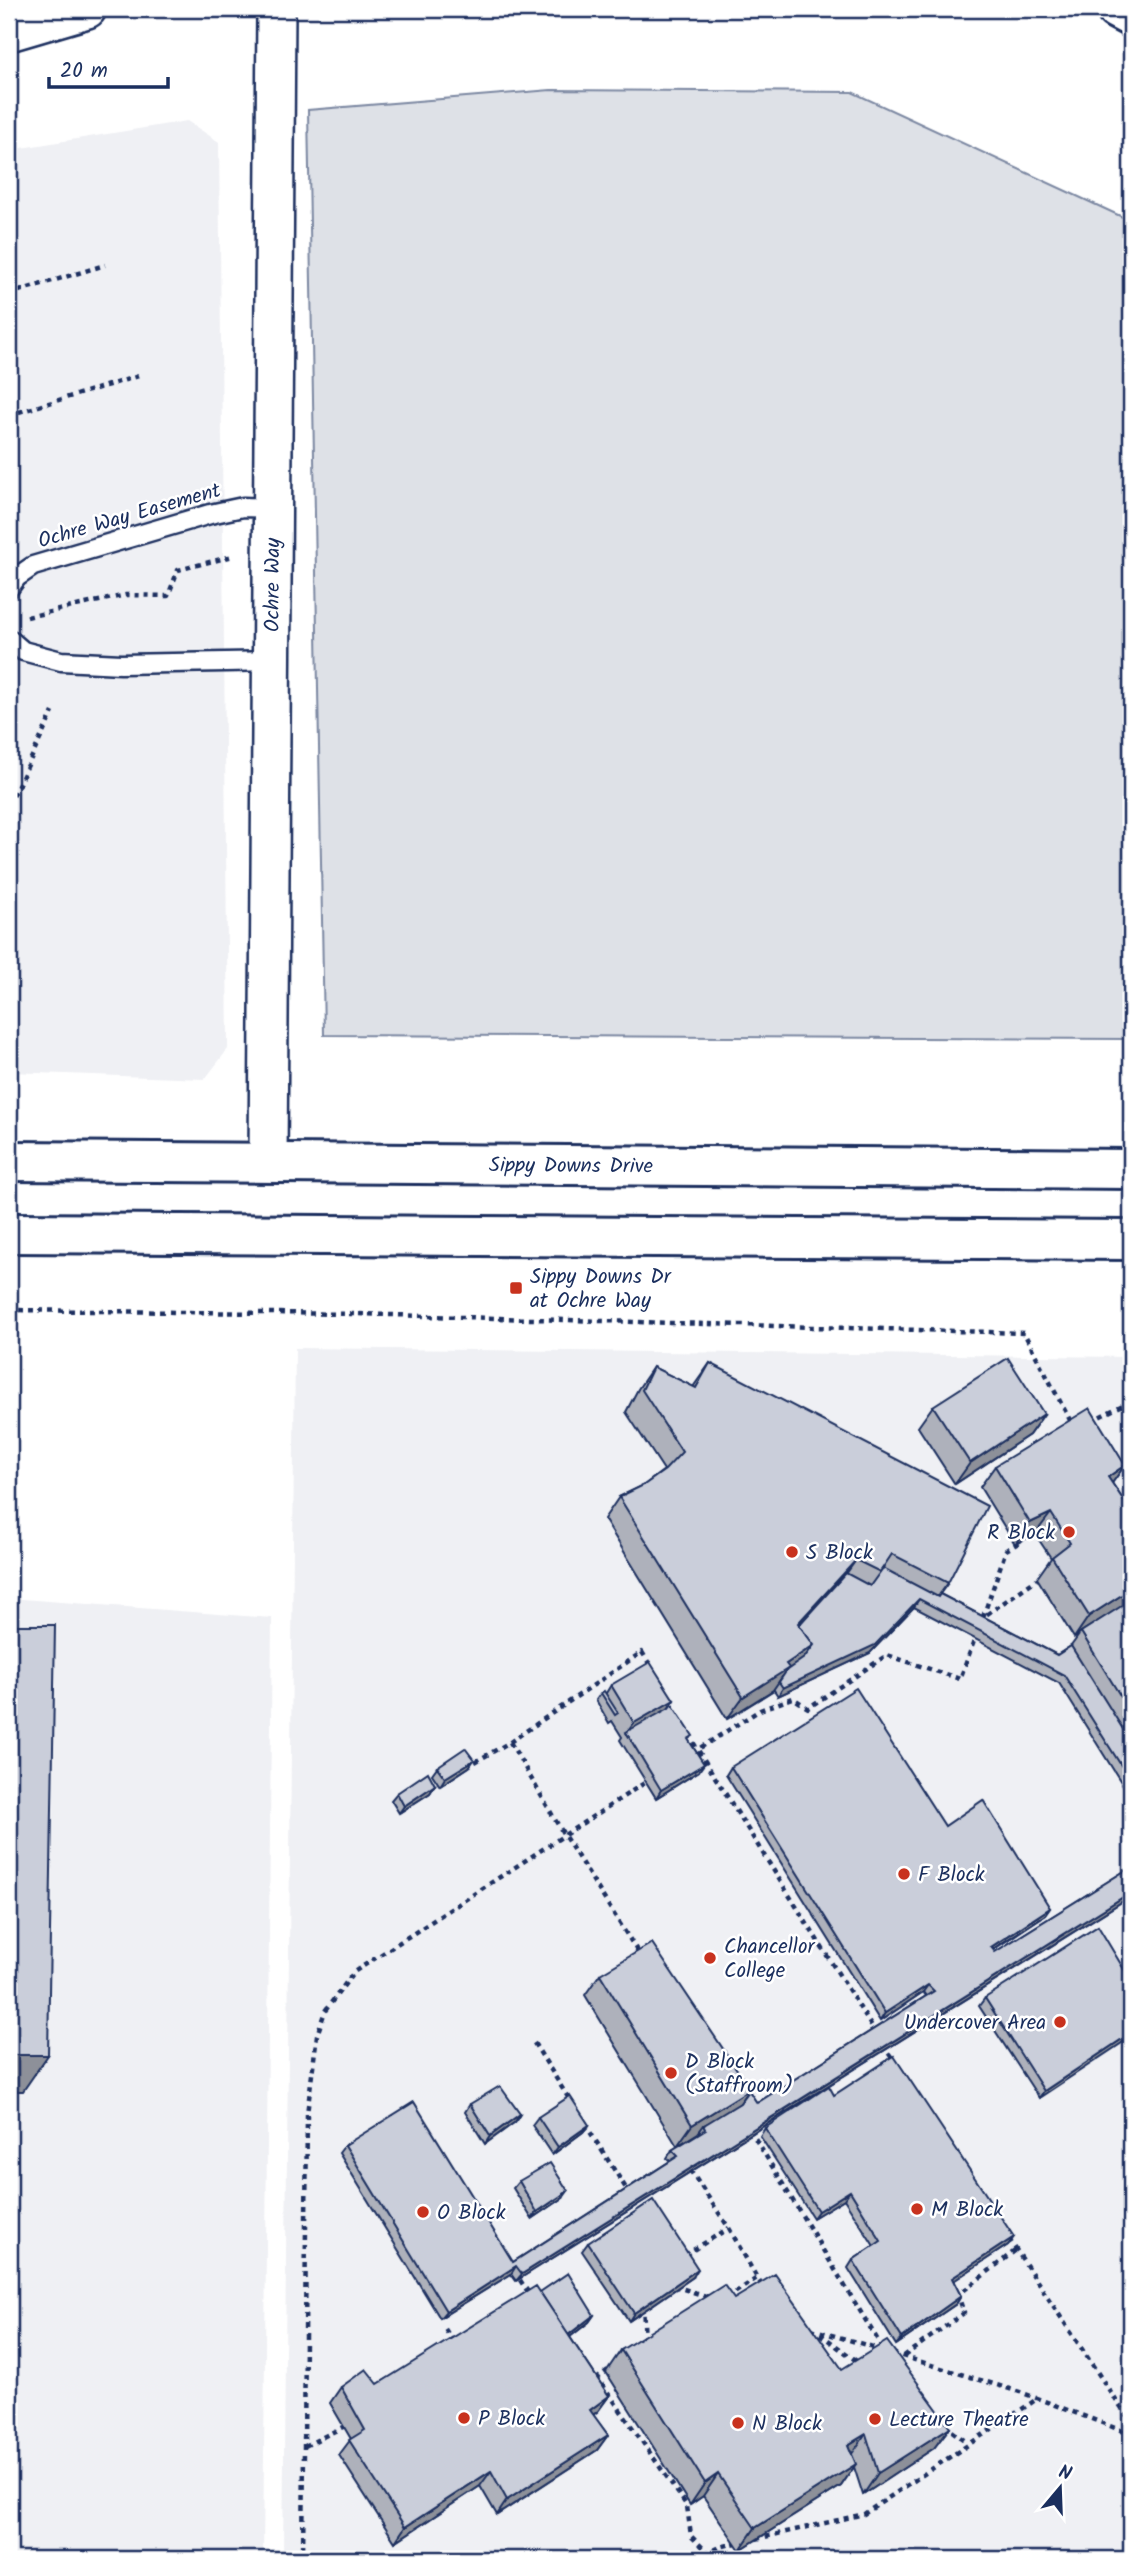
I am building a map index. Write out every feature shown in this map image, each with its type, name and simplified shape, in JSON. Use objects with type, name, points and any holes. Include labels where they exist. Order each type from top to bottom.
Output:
[{"type":"main road","points":[[1116,9],[1131,17]]},
{"type":"main road","name":"Sippy Downs Drive","points":[[9,1161],[1131,1169]]},
{"type":"main road","points":[[9,1233],[1131,1240]]},
{"type":"street","points":[[9,32],[87,9]]},
{"type":"street","name":"Ochre Way","points":[[268,1161],[276,9]]},
{"type":"lane","name":"Ochre Way Easement","points":[[9,588],[17,577],[33,566],[209,514],[243,507],[271,508]]},
{"type":"lane","points":[[9,639],[23,651],[61,661],[121,664],[272,660]]},
{"type":"path","points":[[9,294],[105,265]]},
{"type":"path","points":[[9,415],[142,375]]},
{"type":"path","points":[[20,618],[126,595],[168,596],[178,570],[233,556]]},
{"type":"path","points":[[9,805],[53,712]]},
{"type":"path","points":[[9,1310],[356,1314],[1024,1333],[1075,1429]]},
{"type":"path","points":[[1086,1424],[1131,1401]]},
{"type":"path","points":[[1119,1505],[1131,1498]]},
{"type":"path","points":[[686,1757],[760,1710],[793,1698],[808,1708],[887,1655],[960,1679],[1006,1550],[1028,1537]]},
{"type":"path","points":[[983,1617],[1045,1574]]},
{"type":"path","points":[[967,1626],[978,1632]]},
{"type":"path","points":[[475,1762],[510,1742],[642,1652],[654,1674]]},
{"type":"path","points":[[684,1728],[875,2033]]},
{"type":"path","points":[[510,1742],[564,1835],[646,1965]]},
{"type":"path","points":[[303,2559],[307,2114],[317,2035],[325,2011],[354,1972],[653,1778]]},
{"type":"path","points":[[534,2043],[636,2205]]},
{"type":"path","points":[[883,2045],[897,2067]]},
{"type":"path","points":[[743,2119],[885,2351]]},
{"type":"path","points":[[690,2170],[770,2296]]},
{"type":"path","points":[[675,2261],[729,2228]]},
{"type":"path","points":[[1009,2238],[1068,2330],[1131,2419]]},
{"type":"path","points":[[903,2356],[964,2313],[958,2295],[1016,2249]]},
{"type":"path","points":[[669,2284],[722,2301],[757,2278]]},
{"type":"path","points":[[520,2280],[533,2301]]},
{"type":"path","points":[[643,2298],[645,2344]]},
{"type":"path","points":[[806,2326],[860,2364]]},
{"type":"path","points":[[445,2329],[460,2351]]},
{"type":"path","points":[[817,2332],[1037,2399],[1131,2434]]},
{"type":"path","points":[[598,2378],[616,2365]]},
{"type":"path","points":[[590,2372],[598,2378],[687,2506],[691,2536],[708,2553],[720,2547],[864,2514],[1037,2399]]},
{"type":"path","points":[[936,2420],[968,2443]]},
{"type":"path","points":[[304,2446],[352,2422]]},
{"type":"shaded area","points":[[551,90],[852,92],[1131,221],[1131,1039],[324,1035],[308,110]]},
{"type":"shaded area","points":[[187,121],[219,142],[228,1049],[205,1079],[9,1072],[9,150]]},
{"type":"shaded area","name":"Chancellor College","points":[[295,1348],[1131,1357],[1131,2559],[283,2559]]},
{"type":"shaded area","points":[[9,1598],[272,1618],[263,2559],[9,2559]]},
{"type":"building","points":[[1008,1358],[1044,1414],[970,1463],[933,1406]]},
{"type":"building","name":"S Block","points":[[710,1363],[987,1506],[948,1583],[892,1554],[880,1572],[856,1560],[798,1623],[814,1645],[786,1664],[789,1668],[743,1697],[619,1497],[644,1485],[665,1470],[682,1452],[642,1390],[653,1367],[696,1388]]},
{"type":"building","name":"R Block","points":[[1090,1408],[1125,1465],[1108,1477],[1128,1507],[1131,1505],[1131,1589],[1089,1616],[1052,1557],[1070,1543],[1051,1513],[1030,1523],[995,1466]]},
{"type":"building","points":[[883,1568],[938,1597],[940,1594],[1057,1655],[1071,1646],[1131,1742],[1131,1781],[1064,1675],[919,1599],[875,1645],[783,1688],[779,1682],[787,1670],[804,1658],[814,1645],[799,1625],[846,1573],[870,1586]]},
{"type":"building","points":[[1131,1600],[1131,1713],[1081,1632]]},
{"type":"building","points":[[9,1625],[55,1625],[48,2055],[9,2055]]},
{"type":"building","points":[[650,1662],[674,1700],[634,1723],[611,1685]]},
{"type":"building","points":[[856,1688],[945,1826],[983,1800],[1050,1908],[991,1947],[995,1952],[1131,1867],[1131,1892],[522,2274],[516,2266],[446,2311],[345,2145],[414,2102],[513,2262],[678,2156],[672,2150],[706,2129],[704,2125],[740,2103],[749,2091],[757,2103],[934,1991],[928,1985],[885,2013],[731,1767]]},
{"type":"building","points":[[604,1691],[618,1713],[615,1715],[601,1693]]},
{"type":"building","points":[[672,1704],[693,1736],[688,1739],[704,1764],[661,1790],[626,1732]]},
{"type":"building","points":[[465,1748],[474,1760],[445,1778],[437,1767]]},
{"type":"building","points":[[428,1772],[435,1785],[404,1806],[397,1793]]},
{"type":"building","name":"Undercover Area","points":[[1098,1926],[1131,1981],[1131,2033],[1044,2091],[985,1998]]},
{"type":"building","points":[[652,1943],[750,2089],[692,2125],[600,1974]]},
{"type":"building","name":"M Block","points":[[894,2056],[1014,2237],[952,2278],[961,2296],[902,2338],[853,2260],[881,2241],[850,2191],[818,2211],[765,2128],[829,2086],[834,2095]]},
{"type":"building","points":[[500,2086],[520,2114],[490,2136],[470,2104]]},
{"type":"building","points":[[570,2096],[589,2125],[558,2147],[538,2117]]},
{"type":"building","points":[[550,2163],[568,2191],[537,2212],[519,2181]]},
{"type":"building","points":[[653,2200],[698,2269],[634,2313],[588,2243]]},
{"type":"building","points":[[568,2273],[594,2315],[568,2335],[540,2292]]},
{"type":"building","name":"N Block","points":[[775,2274],[842,2369],[887,2341],[950,2427],[878,2473],[866,2434],[848,2445],[856,2464],[755,2528],[718,2474],[705,2483],[621,2350],[724,2285],[734,2299]]},
{"type":"building","name":"P Block","points":[[536,2286],[609,2396],[590,2410],[608,2435],[507,2500],[491,2471],[405,2527],[349,2440],[365,2430],[341,2387],[366,2369],[378,2384]]},
{"type":"place","name":"Sippy Downs Dr at Ochre Way","points":[[516,1288]]},
{"type":"place","name":"R Block","points":[[1069,1532]]},
{"type":"place","name":"S Block","points":[[792,1552]]},
{"type":"place","name":"F Block","points":[[904,1874]]},
{"type":"place","name":"Chancellor College","points":[[710,1958]]},
{"type":"place","name":"Undercover Area","points":[[1060,2022]]},
{"type":"place","name":"D Block (Staffroom)","points":[[671,2073]]},
{"type":"place","name":"M Block","points":[[917,2209]]},
{"type":"place","name":"O Block","points":[[423,2212]]},
{"type":"place","name":"P Block","points":[[464,2418]]},
{"type":"place","name":"Lecture Theatre","points":[[875,2419]]},
{"type":"place","name":"N Block","points":[[738,2423]]}]
